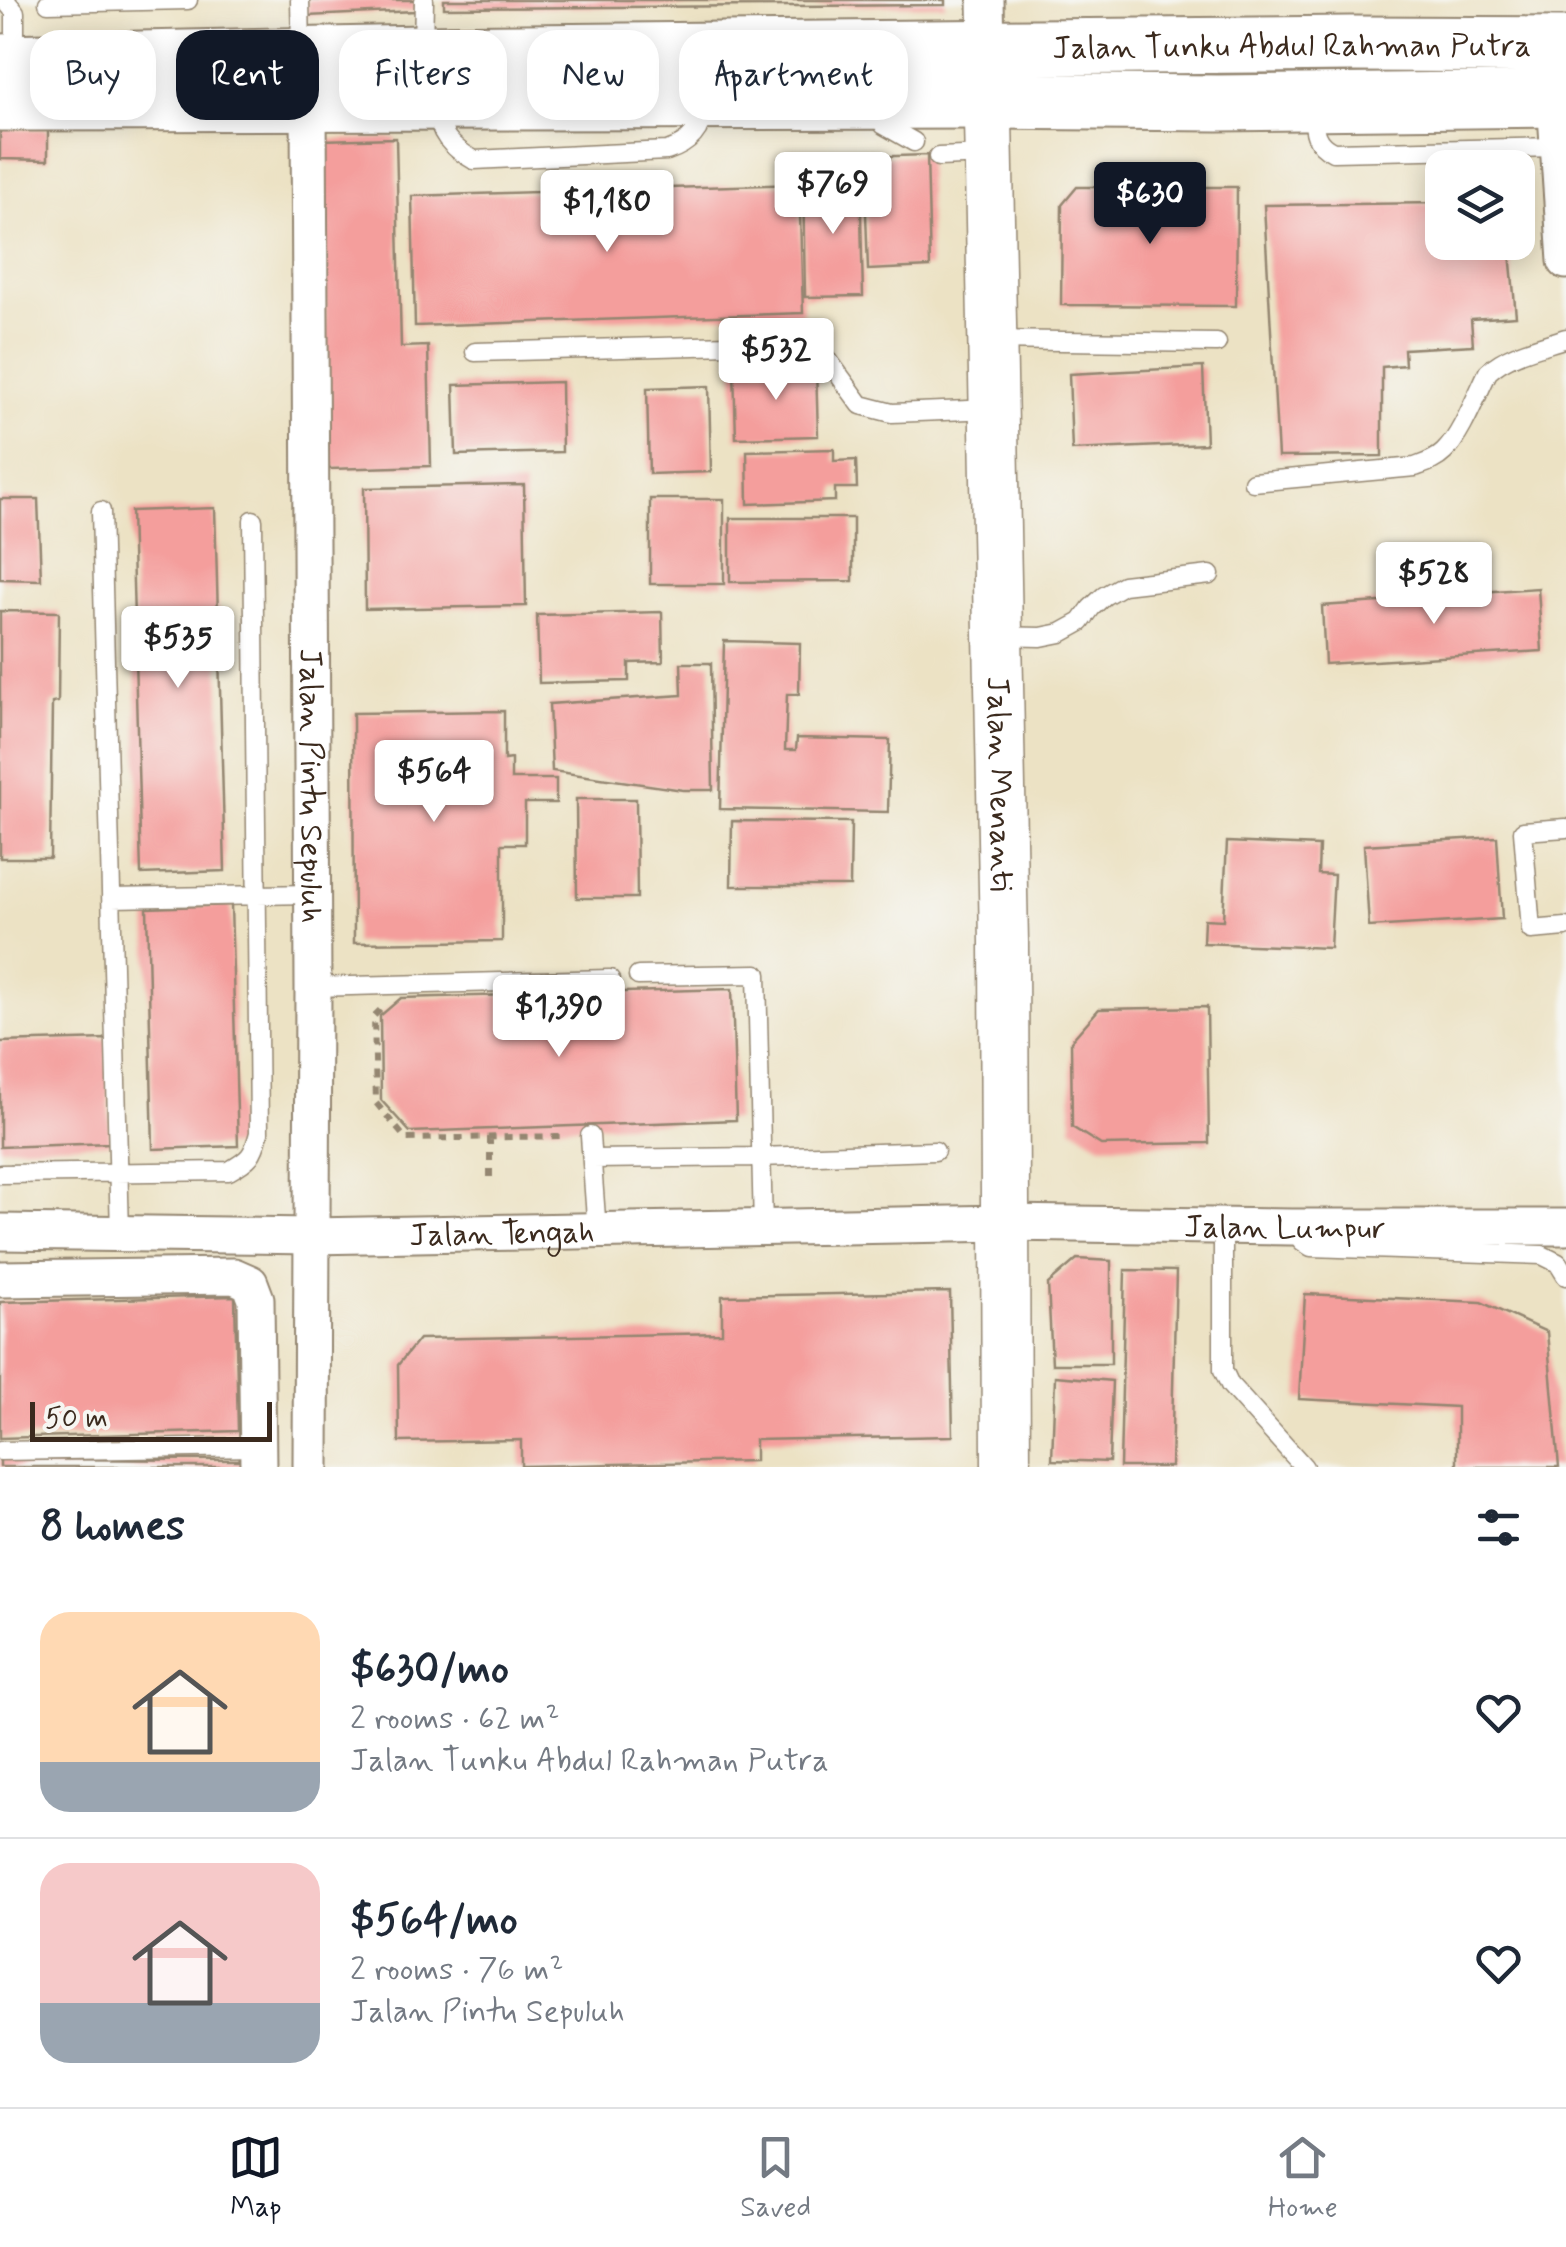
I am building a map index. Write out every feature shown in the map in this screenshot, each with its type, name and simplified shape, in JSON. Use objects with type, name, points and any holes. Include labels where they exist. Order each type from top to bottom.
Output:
[{"type":"main road","name":"Jalan Tunku Abdul Rahman Putra","points":[[507,74],[987,50],[1566,45]]},
{"type":"main road","name":"Jalan Tunku Abdul Rahman Putra","points":[[507,84],[898,121],[987,50],[1313,103],[1560,115]]},
{"type":"main road","name":"Jalan Tunku Abdul Rahman Putra","points":[[5,76],[176,78]]},
{"type":"street","name":"Jalan Menanti","points":[[987,50],[1004,942],[1006,1467]]},
{"type":"street","points":[[1560,115],[1566,262]]},
{"type":"street","name":"Jalan Pintu Sepuluh","points":[[305,120],[312,988],[311,1467]]},
{"type":"street","name":"Jalan Lumpur","points":[[1005,1223],[1566,1227]]},
{"type":"street","name":"Jalan Tengah","points":[[0,1232],[312,1236],[1005,1223]]},
{"type":"street","points":[[0,1279],[234,1276],[250,1283],[256,1300],[258,1457]]},
{"type":"lane","points":[[5,0],[16,12],[5,76]]},
{"type":"lane","points":[[48,3],[188,0]]},
{"type":"lane","points":[[300,0],[302,30]]},
{"type":"lane","points":[[424,0],[426,30]]},
{"type":"lane","points":[[938,156],[989,155]]},
{"type":"lane","points":[[1253,482],[1416,468],[1428,463],[1452,444],[1488,372],[1506,359],[1566,338]]},
{"type":"lane","points":[[994,340],[1217,343]]},
{"type":"lane","points":[[475,352],[804,343],[820,349],[861,405],[892,412],[994,409]]},
{"type":"lane","points":[[101,511],[120,1233]]},
{"type":"lane","points":[[0,1174],[229,1171],[246,1162],[254,1152],[259,1133],[252,520]]},
{"type":"lane","points":[[997,636],[1062,634],[1080,622],[1104,596],[1123,585],[1210,575]]},
{"type":"lane","points":[[1566,828],[1523,832],[1530,930],[1566,926]]},
{"type":"lane","points":[[112,898],[311,894]]},
{"type":"lane","points":[[638,976],[757,974],[763,1228]]},
{"type":"lane","points":[[312,988],[610,979]]},
{"type":"lane","points":[[590,1136],[596,1232]]},
{"type":"lane","points":[[592,1159],[936,1151]]},
{"type":"lane","points":[[1223,1226],[1223,1370],[1230,1384],[1304,1467]]},
{"type":"lane","points":[[1291,1227],[1311,1247],[1542,1256],[1558,1263],[1566,1276]]},
{"type":"lane","points":[[0,1451],[258,1457]]},
{"type":"path","points":[[387,1003],[374,1016],[376,1103],[406,1139],[569,1136]]},
{"type":"path","points":[[490,1137],[490,1183]]},
{"type":"building","points":[[307,0],[415,0],[415,11],[307,16]]},
{"type":"building","points":[[444,0],[945,0],[945,5],[444,8]]},
{"type":"building","points":[[0,129],[48,129],[48,160],[0,159]]},
{"type":"building","points":[[396,138],[401,347],[428,346],[431,466],[329,469],[321,140]]},
{"type":"building","points":[[927,155],[930,267],[868,270],[864,157]]},
{"type":"building","points":[[860,176],[863,296],[805,297],[803,177]]},
{"type":"building","points":[[799,184],[803,313],[415,326],[412,196]]},
{"type":"building","points":[[1077,187],[1237,187],[1236,306],[1061,305],[1062,205]]},
{"type":"building","points":[[1425,203],[1425,260],[1511,260],[1516,316],[1471,319],[1473,345],[1404,349],[1405,365],[1382,367],[1382,456],[1278,457],[1264,205]]},
{"type":"building","points":[[816,367],[818,436],[736,438],[734,369]]},
{"type":"building","points":[[1203,367],[1206,444],[1072,450],[1069,374]]},
{"type":"building","points":[[561,382],[562,452],[456,455],[454,385]]},
{"type":"building","points":[[709,386],[711,472],[649,474],[647,388]]},
{"type":"building","points":[[834,449],[834,461],[856,460],[857,488],[835,488],[835,501],[748,504],[747,451]]},
{"type":"building","points":[[524,485],[526,606],[365,609],[364,488]]},
{"type":"building","points":[[0,499],[38,499],[41,580],[0,579]]},
{"type":"building","points":[[650,499],[724,499],[724,584],[650,584]]},
{"type":"building","points":[[215,508],[225,871],[141,874],[131,511]]},
{"type":"building","points":[[730,518],[853,518],[853,581],[730,582]]},
{"type":"building","points":[[1538,588],[1542,651],[1325,664],[1322,606]]},
{"type":"building","points":[[0,611],[59,612],[58,702],[52,703],[50,858],[0,858]]},
{"type":"building","points":[[662,612],[663,662],[629,663],[629,681],[539,683],[537,615]]},
{"type":"building","points":[[724,641],[800,643],[799,694],[787,694],[785,750],[796,750],[797,738],[890,740],[888,812],[720,809]]},
{"type":"building","points":[[681,663],[711,663],[713,790],[683,790],[552,771],[549,704],[682,695]]},
{"type":"building","points":[[504,711],[504,760],[511,759],[511,779],[556,779],[556,803],[525,803],[525,844],[502,844],[502,941],[354,943],[353,713]]},
{"type":"building","points":[[576,799],[636,799],[637,898],[577,898]]},
{"type":"building","points":[[732,821],[851,822],[850,886],[731,886]]},
{"type":"building","points":[[1497,837],[1502,919],[1369,927],[1364,845]]},
{"type":"building","points":[[1227,842],[1319,846],[1318,874],[1334,875],[1330,948],[1203,943],[1204,919],[1223,920]]},
{"type":"building","points":[[231,905],[238,1146],[153,1149],[147,908]]},
{"type":"building","points":[[732,989],[736,1120],[410,1132],[381,1100],[380,1016],[401,998]]},
{"type":"building","points":[[1207,1007],[1209,1143],[1101,1145],[1072,1127],[1071,1041],[1099,1009]]},
{"type":"building","points":[[107,1039],[110,1143],[0,1147],[0,1042]]},
{"type":"building","points":[[1077,1259],[1111,1261],[1111,1364],[1052,1364],[1048,1284]]},
{"type":"building","points":[[1125,1270],[1176,1271],[1171,1467],[1120,1467]]},
{"type":"building","points":[[950,1292],[953,1436],[755,1440],[755,1461],[521,1466],[521,1440],[399,1442],[398,1365],[419,1339],[722,1333],[722,1296]]},
{"type":"building","points":[[1305,1294],[1481,1302],[1547,1332],[1559,1467],[1457,1467],[1457,1407],[1299,1399]]},
{"type":"building","points":[[235,1296],[238,1431],[0,1438],[0,1302]]},
{"type":"building","points":[[1055,1376],[1112,1381],[1109,1462],[1052,1460]]},
{"type":"building","points":[[0,1459],[244,1460],[244,1467],[0,1467]]}]
